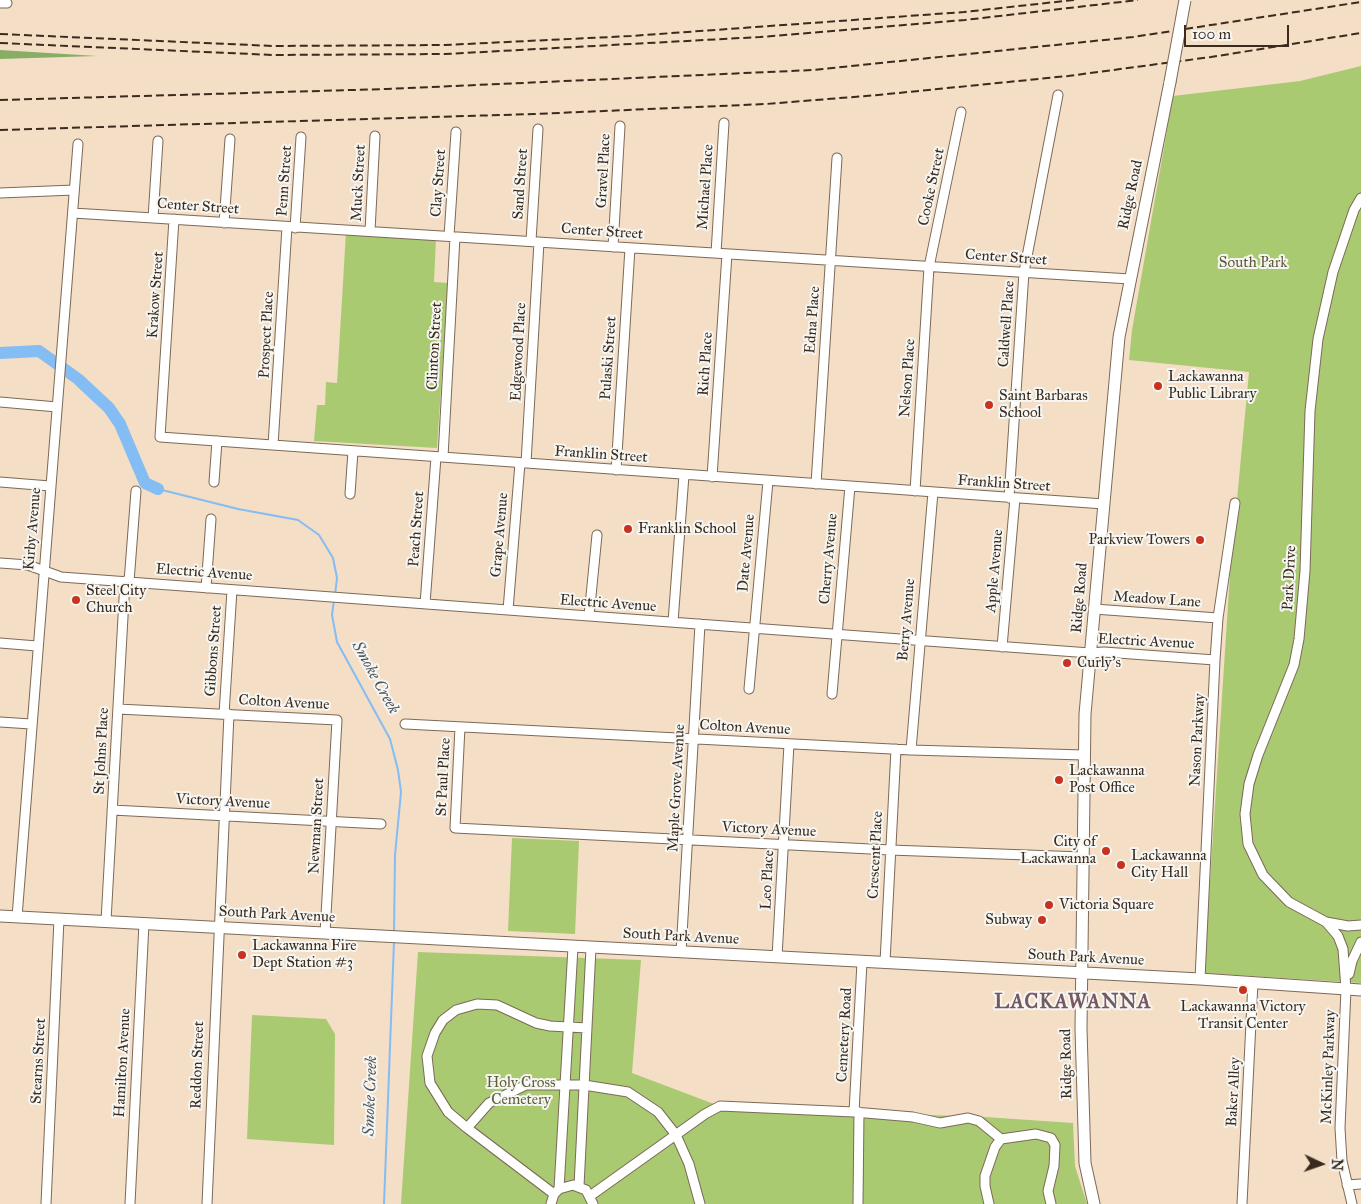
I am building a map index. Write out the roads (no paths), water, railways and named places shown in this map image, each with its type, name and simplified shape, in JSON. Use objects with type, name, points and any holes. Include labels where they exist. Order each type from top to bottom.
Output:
[{"type":"main road","name":"Ridge Road","points":[[1094,1204],[1085,1163],[1081,974],[1084,755],[1090,653],[1119,337],[1185,0]]},
{"type":"main road","name":"South Park Avenue","points":[[0,916],[1200,979],[1361,990]]},
{"type":"street","name":"Caldwell Place","points":[[1012,498],[1024,272],[1058,95]]},
{"type":"street","name":"Cooke Street","points":[[929,267],[961,112]]},
{"type":"street","name":"Michael Place","points":[[716,254],[724,123]]},
{"type":"street","name":"Gravel Place","points":[[613,247],[620,126]]},
{"type":"street","name":"Sand Street","points":[[535,242],[538,129]]},
{"type":"street","name":"Clay Street","points":[[452,237],[456,132]]},
{"type":"street","name":"Muck Street","points":[[370,232],[375,136]]},
{"type":"street","name":"Penn Street","points":[[291,227],[302,137]]},
{"type":"street","points":[[224,223],[230,139]]},
{"type":"street","points":[[153,218],[158,141]]},
{"type":"street","name":"Kirby Avenue","points":[[17,917],[78,144]]},
{"type":"street","name":"Edna Place","points":[[816,484],[837,158]]},
{"type":"street","points":[[0,193],[74,190]]},
{"type":"street","name":"Park Drive","points":[[1361,198],[1354,210],[1333,272],[1317,349],[1310,411],[1305,572],[1299,639],[1294,664],[1258,755],[1249,784],[1245,814],[1248,844],[1263,875],[1289,902],[1326,922],[1348,926],[1361,925]]},
{"type":"street","name":"Center Street","points":[[73,213],[1130,279]]},
{"type":"street","name":"Krakow Street","points":[[164,373],[174,219]]},
{"type":"street","name":"Prospect Place","points":[[273,446],[291,227]]},
{"type":"street","name":"Clinton Street","points":[[440,457],[452,237]]},
{"type":"street","name":"Edgewood Place","points":[[523,463],[535,242]]},
{"type":"street","name":"Pulaski Street","points":[[616,470],[630,248]]},
{"type":"street","name":"Rich Place","points":[[712,476],[726,254]]},
{"type":"street","name":"Nelson Place","points":[[915,491],[929,267]]},
{"type":"street","name":"Franklin Street","points":[[164,373],[160,437],[1104,504]]},
{"type":"street","points":[[0,402],[57,407]]},
{"type":"street","points":[[214,482],[217,441]]},
{"type":"street","points":[[350,494],[354,451]]},
{"type":"street","name":"Peach Street","points":[[425,604],[440,457]]},
{"type":"street","name":"Grape Avenue","points":[[508,610],[523,463]]},
{"type":"street","points":[[672,622],[684,474]]},
{"type":"street","name":"Date Avenue","points":[[749,689],[768,480]]},
{"type":"street","points":[[0,482],[50,486]]},
{"type":"street","name":"Cherry Avenue","points":[[832,694],[850,486]]},
{"type":"street","name":"St Johns Place","points":[[106,921],[118,709],[127,582],[136,492]]},
{"type":"street","name":"Berry Avenue","points":[[911,750],[933,492]]},
{"type":"street","name":"Apple Avenue","points":[[1002,647],[1012,498]]},
{"type":"street","name":"Nason Parkway","points":[[1200,979],[1218,618],[1235,503]]},
{"type":"street","points":[[206,588],[211,519]]},
{"type":"street","points":[[590,616],[596,535]]},
{"type":"street","name":"Electric Avenue","points":[[0,563],[28,565],[61,576],[127,582],[1002,647],[1215,660]]},
{"type":"street","name":"Gibbons Street","points":[[218,927],[232,590]]},
{"type":"street","name":"Meadow Lane","points":[[1094,609],[1218,618]]},
{"type":"street","name":"Maple Grove Avenue","points":[[681,952],[700,624]]},
{"type":"street","points":[[0,643],[37,646]]},
{"type":"street","name":"Colton Avenue","points":[[118,709],[337,720]]},
{"type":"street","name":"Newman Street","points":[[325,933],[337,720]]},
{"type":"street","points":[[0,722],[32,724]]},
{"type":"street","name":"Colton Avenue","points":[[405,724],[911,750],[1084,755]]},
{"type":"street","name":"St Paul Place","points":[[455,828],[460,727]]},
{"type":"street","name":"Leo Place","points":[[777,957],[789,744]]},
{"type":"street","name":"Crescent Place","points":[[885,962],[896,749]]},
{"type":"street","name":"Victory Avenue","points":[[112,810],[381,824]]},
{"type":"street","name":"Victory Avenue","points":[[455,828],[890,850],[1082,857]]},
{"type":"street","name":"Stearns Street","points":[[46,1204],[59,919]]},
{"type":"street","name":"Park Drive","points":[[1326,922],[1338,936],[1343,949],[1346,989]]},
{"type":"street","name":"Hamilton Avenue","points":[[130,1204],[144,923]]},
{"type":"street","name":"Reddon Street","points":[[207,1204],[218,927]]},
{"type":"street","points":[[1346,989],[1352,961],[1361,942]]},
{"type":"street","points":[[551,1204],[556,1192],[565,1084],[573,947]]},
{"type":"street","points":[[579,1186],[591,948]]},
{"type":"street","name":"Cemetery Road","points":[[858,1204],[856,1111],[862,962]]},
{"type":"street","name":"Baker Alley","points":[[1242,1204],[1253,982]]},
{"type":"street","name":"McKinley Parkway","points":[[1346,989],[1340,1128],[1347,1185],[1352,1204]]},
{"type":"street","points":[[556,1192],[467,1128],[448,1112],[430,1083],[427,1056],[435,1033],[443,1020],[456,1010],[470,1006],[497,1005],[536,1023],[568,1028],[587,1028]]},
{"type":"street","points":[[467,1128],[489,1103],[526,1085],[584,1085],[628,1092],[658,1112],[676,1135],[690,1164],[700,1204]]},
{"type":"street","points":[[556,1192],[566,1185],[579,1186],[592,1200],[676,1135],[705,1114],[720,1106],[856,1111],[913,1117],[940,1123],[968,1118],[979,1121],[1002,1139]]},
{"type":"street","points":[[989,1204],[984,1186],[985,1176],[995,1147],[1002,1139],[1036,1134],[1051,1138],[1055,1145],[1054,1166],[1048,1191],[1051,1204]]},
{"type":"street","points":[[1347,1185],[1361,1184]]},
{"type":"waterway","name":"Smoke Creek","points":[[0,353],[39,351],[78,379],[109,408],[120,424],[145,483],[158,489]]},
{"type":"waterway","name":"Smoke Creek","points":[[158,489],[238,509],[298,520],[319,535],[333,558],[337,578],[335,595]]},
{"type":"waterway","name":"Smoke Creek","points":[[334,600],[332,615],[337,642],[390,739],[398,770],[401,792],[395,855],[394,932]]},
{"type":"waterway","name":"Smoke Creek","points":[[384,1204],[394,942]]},
{"type":"railway","points":[[0,34],[274,46],[445,45],[631,36],[964,12],[1074,0]]},
{"type":"railway","points":[[0,43],[274,55],[445,54],[760,37],[965,20],[1138,0]]},
{"type":"railway","points":[[0,100],[387,89],[813,70],[1133,37],[1361,2]]},
{"type":"railway","points":[[0,130],[534,114],[766,104],[1068,76],[1211,57],[1361,33]]},
{"type":"place","name":"Lackawanna Public Library","points":[[1158,386]]},
{"type":"place","name":"Saint Barbaras School","points":[[989,405]]},
{"type":"place","name":"Franklin School","points":[[628,529]]},
{"type":"place","name":"Parkview Towers","points":[[1200,540]]},
{"type":"place","name":"Steel City Church","points":[[76,600]]},
{"type":"place","name":"Curly's","points":[[1067,663]]},
{"type":"place","name":"Lackawanna Post Office","points":[[1059,780]]},
{"type":"place","name":"City of Lackawanna","points":[[1106,851]]},
{"type":"place","name":"Lackawanna City Hall","points":[[1121,865]]},
{"type":"place","name":"Victoria Square","points":[[1049,905]]},
{"type":"place","name":"Subway","points":[[1042,920]]},
{"type":"place","name":"Lackawanna Fire Dept Station #3","points":[[242,955]]},
{"type":"place","name":"Lackawanna Victory Transit Center","points":[[1243,990]]},
{"type":"district","name":"LACKAWANNA","points":[[1073,1003]]},
{"type":"park label","name":"South Park","points":[[1253,263]]},
{"type":"park label","name":"Holy Cross Cemetery","points":[[521,1092]]}]
